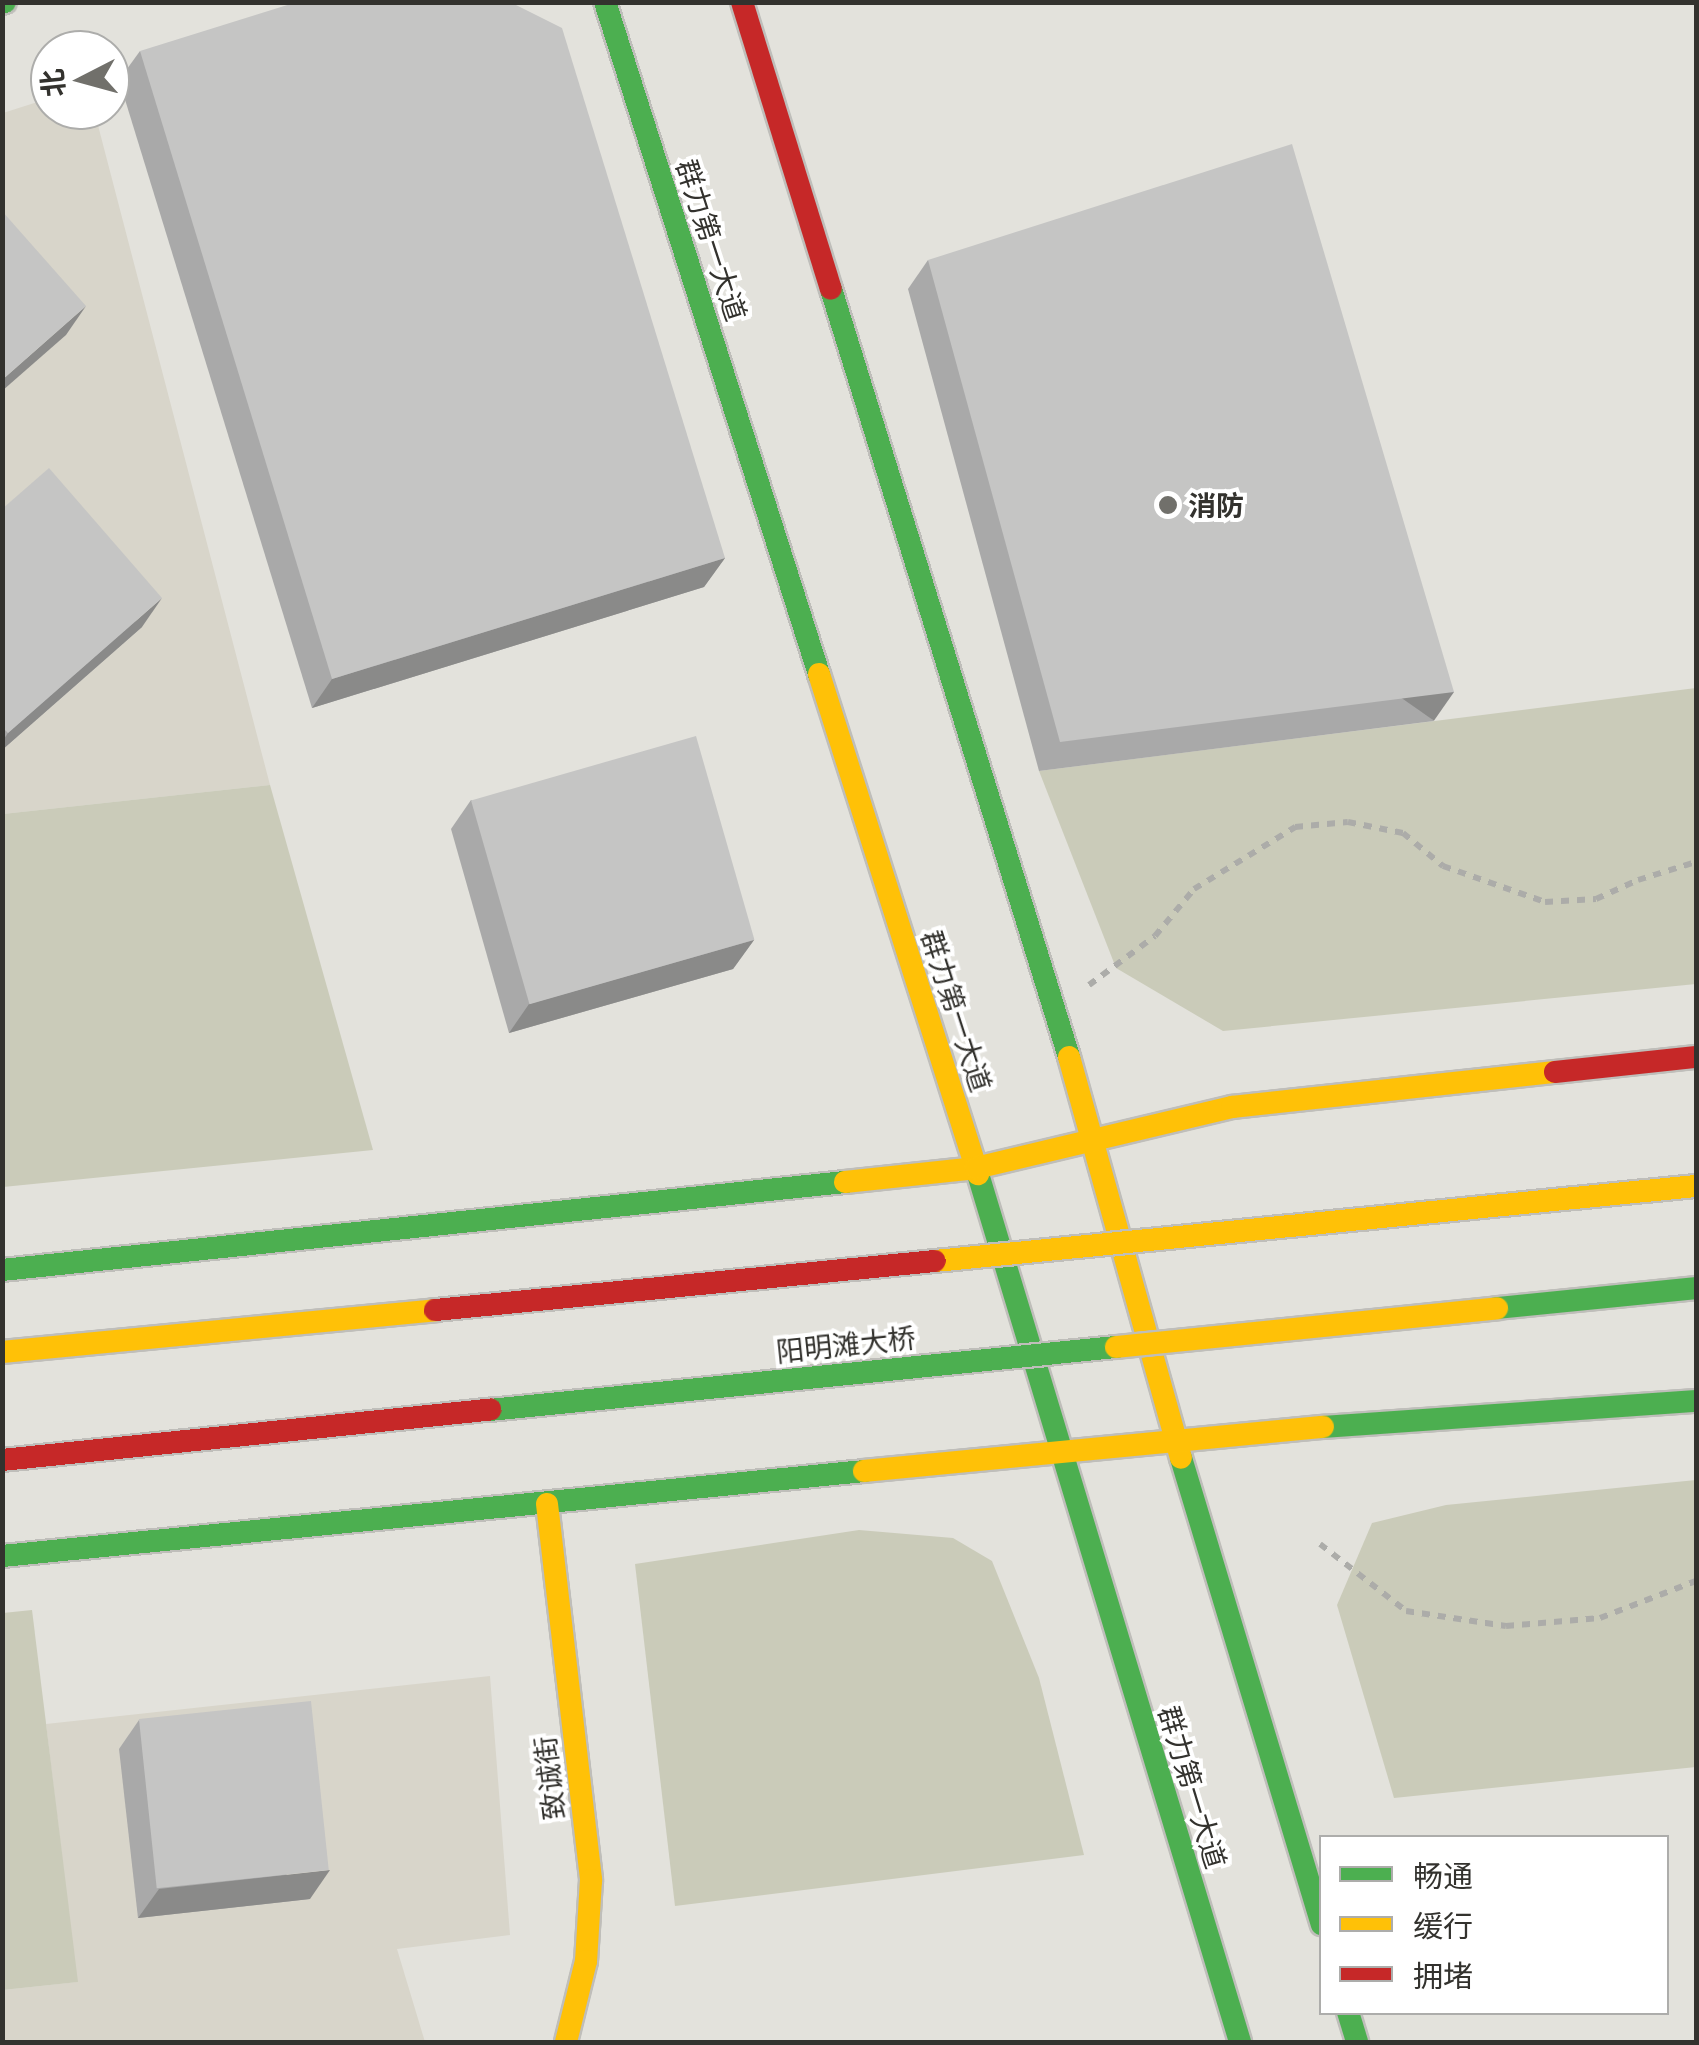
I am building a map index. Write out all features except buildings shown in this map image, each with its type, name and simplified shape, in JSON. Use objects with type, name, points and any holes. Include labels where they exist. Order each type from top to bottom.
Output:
[{"type":"main road","points":[[585,2],[613,27]]},
{"type":"main road","name":"群力第一大道","points":[[605,2],[976,1168],[1240,2042]]},
{"type":"main road","points":[[757,2],[746,14],[1095,1142],[1176,1440],[1319,1914]]},
{"type":"main road","points":[[2,1270],[976,1168],[1232,1107],[1696,1057]]},
{"type":"main road","points":[[2,1352],[1696,1186]]},
{"type":"main road","name":"阳明滩大桥","points":[[2,1460],[1696,1288]]},
{"type":"main road","points":[[2,1556],[1176,1440],[1696,1401]]},
{"type":"main road","name":"致诚街","points":[[547,1504],[591,1880],[592,1919],[586,1961],[566,2042]]},
{"type":"main road","points":[[1349,2015],[1357,2042]]},
{"type":"path","points":[[1055,1010],[1155,936],[1194,889],[1295,828],[1348,822],[1403,833],[1444,866],[1545,902],[1596,899],[1638,880],[1696,862]]},
{"type":"path","points":[[1320,1544],[1406,1611],[1506,1626],[1600,1618],[1696,1580]]},
{"type":"shaded area","points":[[30,104],[30,130],[99,130],[270,785],[3,814],[3,113]]},
{"type":"shaded area","points":[[490,1676],[510,1935],[397,1949],[425,2042],[3,2042],[3,1990],[77,1982],[46,1724]]},
{"type":"green space","points":[[1696,688],[1696,984],[1223,1031],[1116,968],[1039,771]]},
{"type":"green space","points":[[270,785],[373,1150],[3,1187],[3,814]]},
{"type":"green space","points":[[1696,1480],[1696,1767],[1394,1798],[1337,1605],[1372,1523],[1446,1505]]},
{"type":"green space","points":[[859,1530],[953,1538],[992,1561],[1039,1678],[1084,1855],[675,1906],[635,1564]]},
{"type":"green space","points":[[32,1610],[78,1982],[3,1990],[3,1613]]},
{"type":"traffic: fast","points":[[605,2],[819,674]]},
{"type":"traffic: fast","points":[[831,289],[1069,1057]]},
{"type":"traffic: fast","points":[[978,1174],[1240,2042]]},
{"type":"traffic: fast","points":[[2,1270],[845,1182]]},
{"type":"traffic: fast","points":[[1497,1308],[1696,1288]]},
{"type":"traffic: fast","points":[[490,1410],[1116,1347]]},
{"type":"traffic: fast","points":[[1323,1427],[1696,1401]]},
{"type":"traffic: fast","points":[[1181,1458],[1319,1914]]},
{"type":"traffic: fast","points":[[2,1556],[864,1471]]},
{"type":"traffic: fast","points":[[1349,2015],[1357,2042]]},
{"type":"traffic: slow","points":[[819,674],[978,1174]]},
{"type":"traffic: slow","points":[[1069,1057],[1181,1458]]},
{"type":"traffic: slow","points":[[845,1182],[976,1168],[1232,1107],[1555,1072]]},
{"type":"traffic: slow","points":[[935,1261],[1696,1186]]},
{"type":"traffic: slow","points":[[1116,1347],[1497,1308]]},
{"type":"traffic: slow","points":[[2,1352],[435,1310]]},
{"type":"traffic: slow","points":[[864,1471],[1323,1427]]},
{"type":"traffic: slow","points":[[547,1504],[591,1880],[586,1961],[566,2042]]},
{"type":"traffic: jam","points":[[742,2],[831,289]]},
{"type":"traffic: jam","points":[[1555,1072],[1696,1057]]},
{"type":"traffic: jam","points":[[435,1310],[935,1261]]},
{"type":"traffic: jam","points":[[2,1460],[490,1410]]},
{"type":"place","name":"消防","points":[[1168,505]]}]
